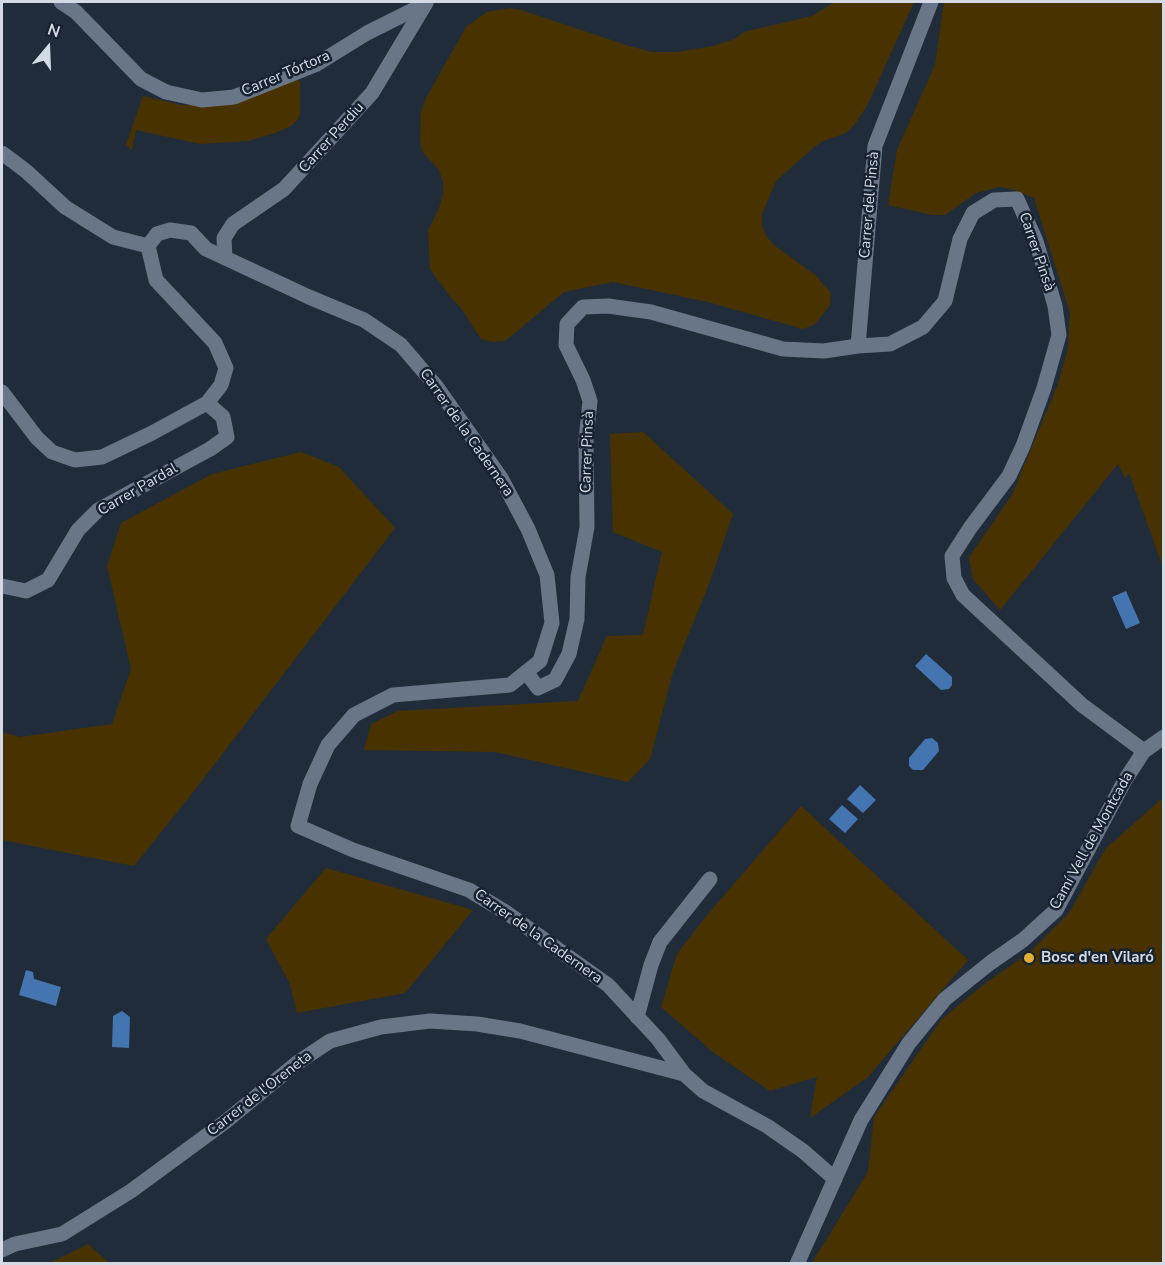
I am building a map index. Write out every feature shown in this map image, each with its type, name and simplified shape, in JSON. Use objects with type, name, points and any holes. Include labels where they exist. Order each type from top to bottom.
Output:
[{"type":"street","name":"Carrer Tórtora","points":[[61,2],[76,12],[141,79],[166,92],[202,100],[234,97],[317,64],[367,33],[427,3]]},
{"type":"street","name":"Carrer del Pinsà","points":[[858,346],[875,146],[931,2]]},
{"type":"street","name":"Carrer Perdiu","points":[[225,258],[224,238],[233,224],[284,189],[372,93],[427,3]]},
{"type":"street","points":[[2,153],[66,207],[113,237],[148,246],[156,280],[215,343],[226,368],[221,385],[207,404],[102,457],[75,460],[52,452],[37,438],[2,392]]},
{"type":"street","name":"Carrer Pinsà","points":[[526,672],[538,688],[555,680],[569,654],[577,619],[578,577],[587,527],[586,440],[590,401],[583,380],[566,345],[567,324],[583,307],[608,306],[651,312],[783,349],[824,351],[890,344],[923,327],[945,301],[960,239],[973,213],[994,200],[1017,199],[1036,242],[1054,306],[1059,335],[1044,388],[1023,446],[1009,476],[952,556],[954,578],[963,595],[1082,705],[1144,751]]},
{"type":"street","name":"Carrer de la Cadernera","points":[[148,246],[157,234],[170,230],[191,233],[206,249],[364,320],[401,345],[436,386],[501,478],[528,529],[547,575],[552,623],[540,661],[510,685],[393,695],[354,715],[328,745],[310,784],[298,826],[353,850],[469,890],[507,913],[608,985],[658,1038],[684,1074],[703,1091],[767,1126],[803,1151],[835,1179]]},
{"type":"street","name":"Carrer Pardal","points":[[2,586],[26,591],[48,580],[78,530],[98,510],[210,449],[227,437],[223,417],[207,404]]},
{"type":"street","name":"Camí Vell de Montcada","points":[[796,1263],[861,1120],[909,1043],[945,999],[1023,940],[1056,910],[1125,780],[1144,751],[1164,737]]},
{"type":"street","points":[[637,1017],[651,965],[660,942],[710,879]]},
{"type":"street","name":"Carrer de l'Oreneta","points":[[2,1250],[15,1244],[62,1234],[131,1191],[225,1122],[297,1063],[330,1041],[381,1027],[430,1021],[477,1024],[520,1031],[684,1074]]},
{"type":"shaded area","points":[[835,2],[914,2],[868,104],[855,124],[846,133],[823,141],[814,147],[776,181],[762,214],[762,225],[766,236],[774,245],[815,275],[831,293],[830,305],[815,324],[803,329],[708,302],[613,282],[564,292],[505,341],[493,342],[481,339],[461,308],[430,269],[428,231],[439,208],[443,194],[443,182],[439,170],[422,151],[420,139],[421,112],[425,100],[466,27],[487,12],[510,8],[629,46],[652,52],[678,52],[713,46],[735,39],[744,32],[812,16]]},
{"type":"shaded area","points":[[944,2],[1163,2],[1163,567],[1129,473],[1125,478],[1118,464],[1000,610],[973,579],[969,557],[1012,495],[1058,384],[1068,349],[1070,313],[1034,198],[1012,189],[999,187],[976,193],[945,215],[932,215],[888,205],[897,150],[935,65]]},
{"type":"shaded area","points":[[293,80],[300,81],[300,114],[291,126],[275,133],[248,141],[200,144],[136,130],[132,150],[126,145],[143,96],[181,105],[201,105]]},
{"type":"shaded area","points":[[643,432],[733,514],[709,584],[673,672],[650,759],[628,782],[495,752],[364,750],[371,724],[398,711],[578,701],[607,636],[643,635],[662,552],[613,532],[610,434]]},
{"type":"shaded area","points":[[301,452],[339,467],[395,528],[194,791],[134,866],[2,840],[2,732],[20,737],[112,724],[131,669],[107,566],[121,523],[212,474]]},
{"type":"shaded area","points":[[1163,798],[1163,1263],[812,1263],[868,1172],[874,1117],[941,1020],[983,985],[1030,952],[1069,913],[1106,848]]},
{"type":"shaded area","points":[[801,806],[968,960],[868,1077],[810,1118],[817,1077],[770,1091],[714,1053],[661,1007],[677,954],[703,920]]},
{"type":"shaded area","points":[[326,868],[473,910],[405,993],[297,1013],[290,984],[266,939]]},
{"type":"shaded area","points":[[88,1244],[109,1263],[46,1263],[52,1262]]},
{"type":"water","points":[[1126,591],[1140,623],[1126,629],[1112,597]]},
{"type":"water","points":[[926,654],[952,677],[952,685],[949,689],[941,690],[915,666]]},
{"type":"water","points":[[932,738],[938,743],[939,751],[923,770],[913,770],[909,766],[909,758],[925,739]]},
{"type":"water","points":[[860,785],[876,800],[863,813],[847,799]]},
{"type":"water","points":[[842,805],[858,819],[845,833],[829,819]]},
{"type":"water","points":[[26,970],[33,972],[34,979],[61,987],[56,1006],[19,995]]},
{"type":"water","points":[[122,1011],[130,1017],[129,1048],[112,1047],[113,1016]]},
{"type":"place","name":"Bosc d'en Vilaró","points":[[1029,958]]}]
